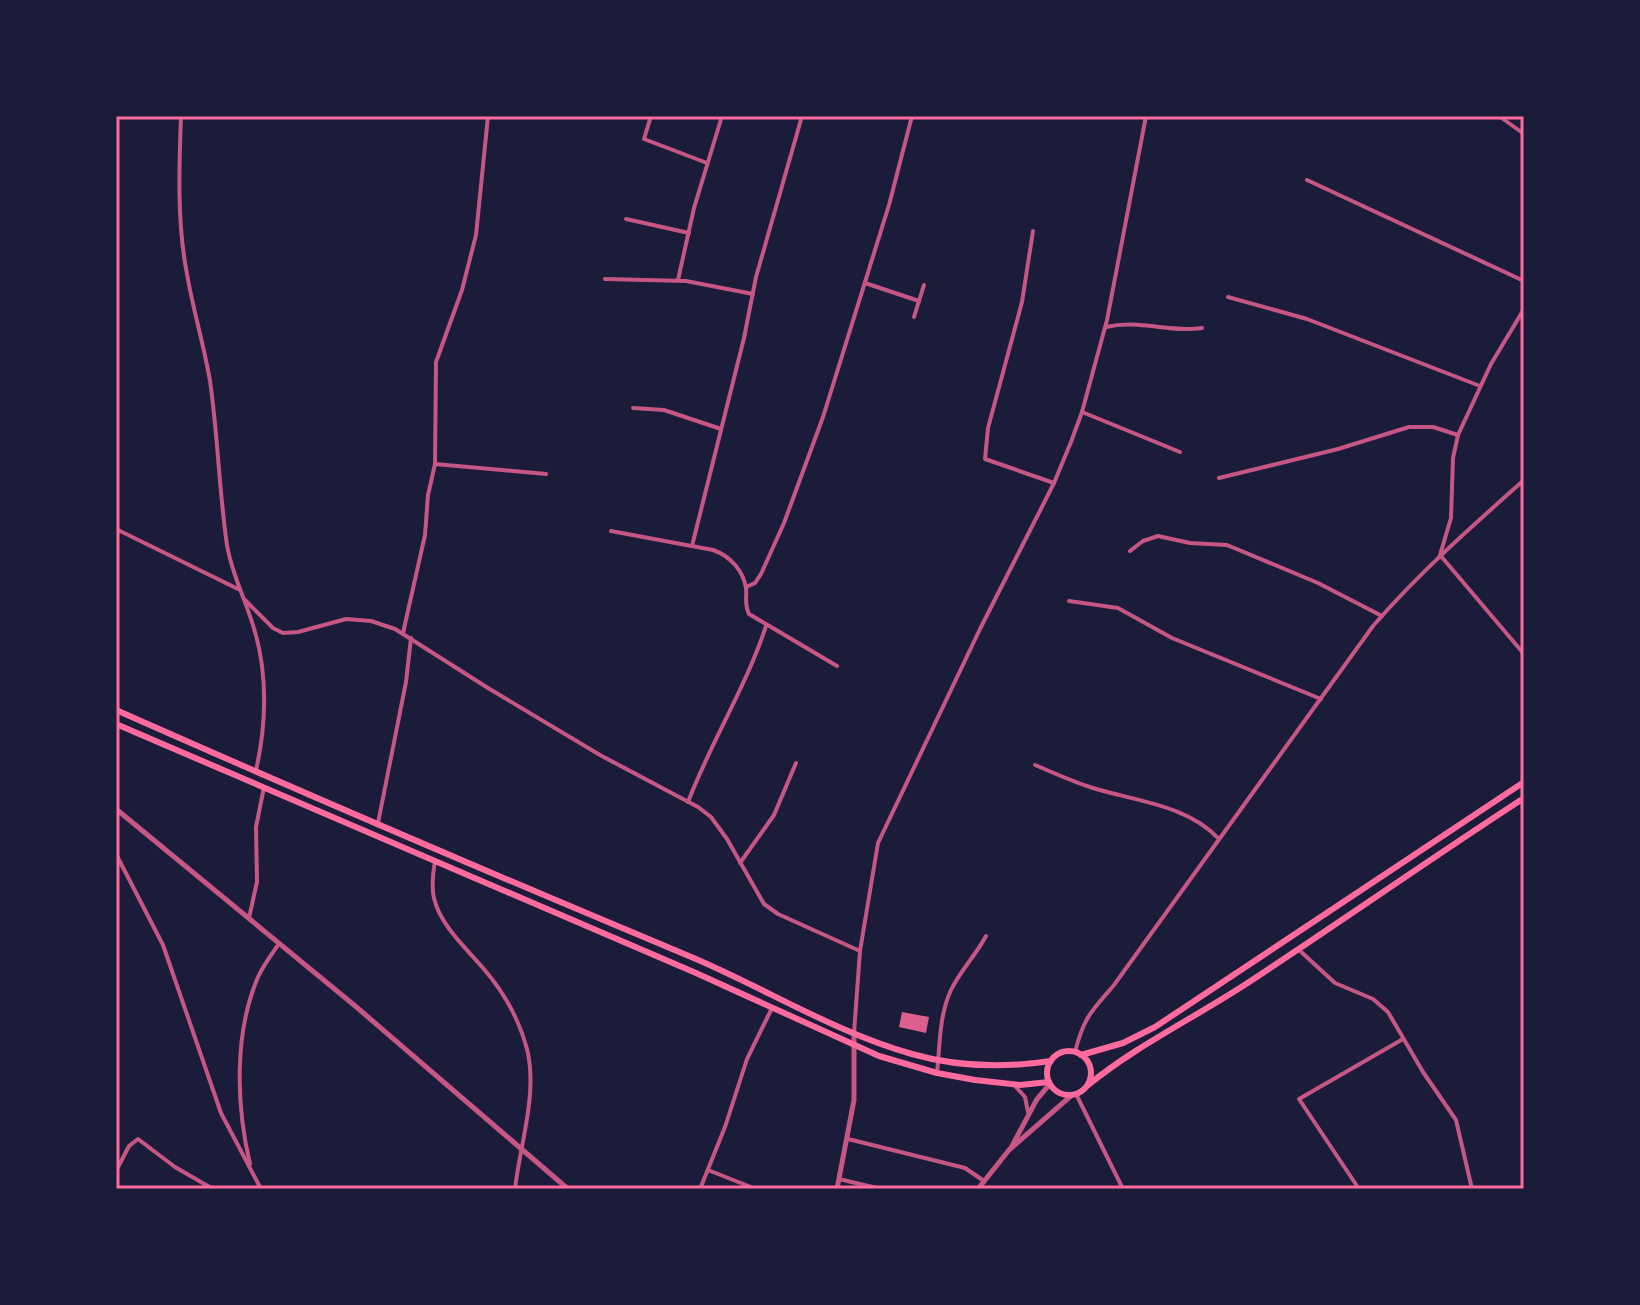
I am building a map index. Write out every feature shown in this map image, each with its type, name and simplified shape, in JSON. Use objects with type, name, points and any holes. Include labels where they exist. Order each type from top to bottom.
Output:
[{"type":"main road","points":[[116,710],[899,1050],[938,1060],[1005,1066],[1051,1061]]},
{"type":"main road","points":[[116,724],[895,1062],[937,1073],[1013,1084],[1050,1083]]},
{"type":"main road","points":[[1524,782],[1155,1027],[1123,1043],[1078,1053],[1059,1053],[1051,1061],[1047,1074],[1050,1083],[1060,1093],[1074,1095],[1132,1054],[1299,950],[1524,798]]},
{"type":"main road","points":[[1078,1053],[1091,1067],[1087,1086]]},
{"type":"street","points":[[181,116],[180,189],[187,274],[201,330],[213,402],[227,545],[256,635],[262,676],[263,735],[256,770]]},
{"type":"street","points":[[403,633],[424,543],[435,464],[436,362],[462,290],[476,235],[488,116]]},
{"type":"street","points":[[651,116],[644,139],[707,163]]},
{"type":"street","points":[[678,280],[722,116]]},
{"type":"street","points":[[692,546],[784,172],[802,116]]},
{"type":"street","points":[[746,587],[755,583],[761,574],[784,523],[823,417],[889,205],[912,116]]},
{"type":"street","points":[[837,1189],[854,1092],[854,1033],[860,951],[878,843],[1054,483],[1082,412],[1105,328],[1146,116]]},
{"type":"street","points":[[1499,116],[1524,134]]},
{"type":"street","points":[[1307,180],[1524,281]]},
{"type":"street","points":[[626,219],[689,233]]},
{"type":"street","points":[[1033,231],[1022,302],[988,428],[985,459],[1054,483]]},
{"type":"street","points":[[605,279],[678,280],[753,294]]},
{"type":"street","points":[[865,283],[919,301]]},
{"type":"street","points":[[914,317],[924,285]]},
{"type":"street","points":[[1228,297],[1307,319],[1480,386]]},
{"type":"street","points":[[1440,555],[1451,518],[1453,458],[1458,435],[1509,330],[1524,309]]},
{"type":"street","points":[[1105,328],[1134,323],[1175,330],[1202,328]]},
{"type":"street","points":[[633,408],[664,410],[721,429]]},
{"type":"street","points":[[1082,412],[1180,452]]},
{"type":"street","points":[[1219,478],[1338,449],[1409,427],[1433,427],[1458,435]]},
{"type":"street","points":[[435,464],[546,474]]},
{"type":"street","points":[[1078,1053],[1083,1023],[1091,1010],[1114,985],[1382,616],[1440,555],[1524,480]]},
{"type":"street","points":[[116,529],[240,590]]},
{"type":"street","points":[[611,531],[713,550],[731,560],[741,573],[746,587],[746,609],[766,626],[837,666]]},
{"type":"street","points":[[1130,551],[1143,541],[1158,536],[1190,543],[1227,545],[1318,583],[1382,616]]},
{"type":"street","points":[[1440,555],[1524,654]]},
{"type":"street","points":[[245,600],[273,628],[283,633],[298,632],[337,620],[356,619],[383,624],[403,633],[600,755],[711,817],[752,887],[770,909],[860,951]]},
{"type":"street","points":[[1069,601],[1118,608],[1172,638],[1321,699]]},
{"type":"street","points":[[688,802],[753,664],[766,626]]},
{"type":"street","points":[[378,823],[402,705],[411,638]]},
{"type":"street","points":[[740,863],[774,815],[796,763]]},
{"type":"street","points":[[1035,765],[1093,788],[1183,815],[1205,826],[1219,839]]},
{"type":"street","points":[[249,921],[257,882],[256,827],[264,787]]},
{"type":"street","points":[[116,809],[522,1146],[568,1189]]},
{"type":"street","points":[[116,854],[166,952],[221,1113],[261,1189]]},
{"type":"street","points":[[435,861],[433,891],[437,907],[456,936],[501,991],[524,1039],[530,1079],[515,1189]]},
{"type":"street","points":[[937,1073],[940,1030],[947,1000],[956,980],[986,936]]},
{"type":"street","points":[[251,1170],[242,1122],[242,1043],[258,978],[278,945]]},
{"type":"street","points":[[1299,950],[1335,983],[1373,999],[1383,1007],[1456,1120],[1472,1189]]},
{"type":"street","points":[[700,1189],[747,1059],[772,1008]]},
{"type":"street","points":[[1359,1189],[1299,1099],[1403,1039]]},
{"type":"street","points":[[978,1189],[1009,1150],[1037,1099],[1050,1083]]},
{"type":"street","points":[[1013,1084],[1027,1102],[1028,1117]]},
{"type":"street","points":[[1009,1150],[1074,1095],[1123,1189]]},
{"type":"street","points":[[116,1171],[129,1146],[138,1139],[175,1167],[213,1189]]},
{"type":"street","points":[[848,1139],[965,1168],[984,1181]]},
{"type":"street","points":[[708,1170],[756,1189]]},
{"type":"street","points":[[839,1179],[881,1189]]},
{"type":"building","points":[[902,1012],[929,1017],[926,1033],[899,1027]]}]
